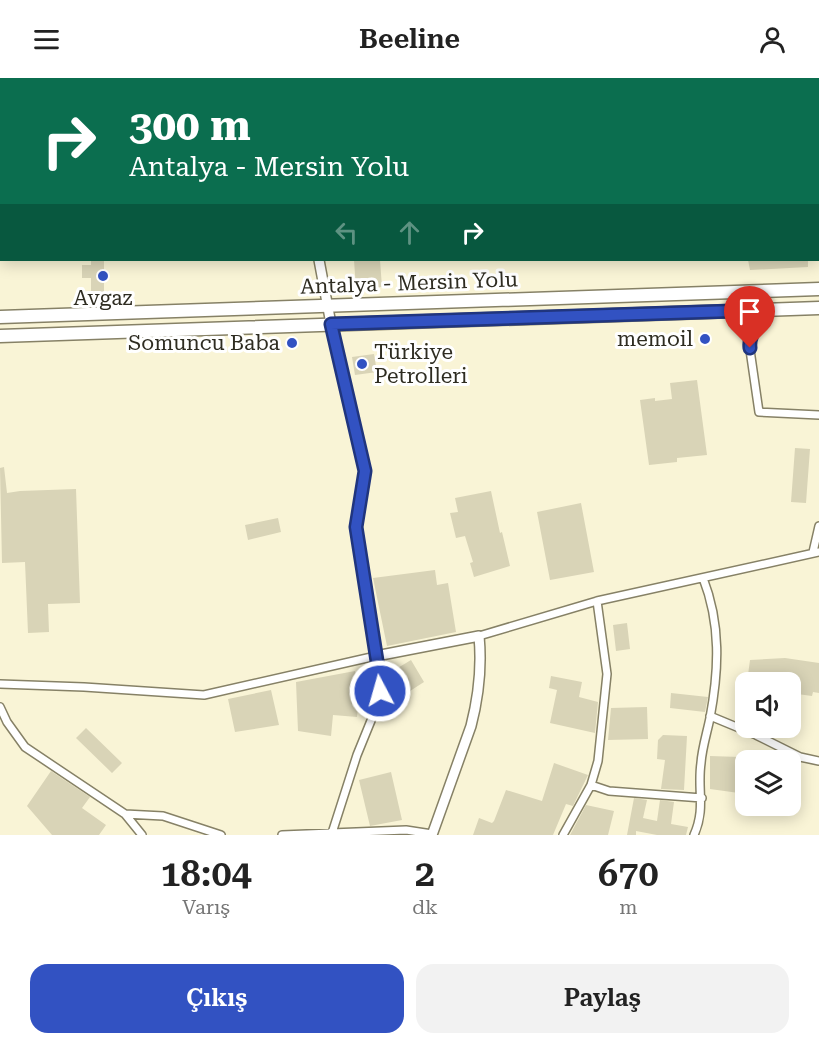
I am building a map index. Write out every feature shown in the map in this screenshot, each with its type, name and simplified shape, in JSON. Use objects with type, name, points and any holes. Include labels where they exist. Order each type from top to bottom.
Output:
[{"type":"highway","name":"Antalya - Mersin Yolu","points":[[0,317],[819,289]]},
{"type":"highway","name":"Antalya - Mersin Yolu","points":[[0,336],[819,308]]},
{"type":"street","points":[[320,261],[331,324],[365,471],[356,527],[380,680],[379,701],[357,755],[332,833]]},
{"type":"street","points":[[765,310],[762,322],[752,332],[749,343],[759,412],[819,415]]},
{"type":"street","points":[[0,684],[204,695],[376,656],[479,636],[597,601],[816,552],[819,526]]},
{"type":"street","points":[[694,835],[701,815],[701,763],[717,665],[717,640],[712,604],[703,578]]},
{"type":"street","points":[[563,835],[591,785],[598,761],[607,689],[606,658],[597,601]]},
{"type":"street","points":[[282,835],[406,830],[432,834],[476,708],[480,672],[479,636]]},
{"type":"street","points":[[0,707],[7,722],[25,747],[125,814],[142,835]]},
{"type":"street","points":[[710,716],[800,757],[819,761]]},
{"type":"street","points":[[591,785],[609,791],[702,798]]},
{"type":"street","points":[[125,814],[163,816],[221,835]]},
{"type":"building","points":[[91,261],[104,261],[104,299],[91,300],[91,278],[82,278],[82,265],[91,265]]},
{"type":"building","points":[[354,261],[380,261],[382,287],[356,289]]},
{"type":"building","points":[[748,261],[808,261],[808,267],[750,270]]},
{"type":"building","points":[[374,354],[377,372],[355,375],[352,357]]},
{"type":"building","points":[[697,380],[707,455],[677,458],[677,462],[649,465],[640,400],[672,399],[670,383]]},
{"type":"building","points":[[795,448],[810,449],[806,503],[791,502]]},
{"type":"building","points":[[4,467],[7,493],[76,489],[80,603],[48,604],[49,632],[28,633],[25,562],[2,563],[0,468]]},
{"type":"building","points":[[491,491],[510,566],[474,577],[470,563],[473,562],[465,536],[456,538],[450,513],[458,512],[455,498]]},
{"type":"building","points":[[581,503],[594,572],[550,580],[537,512]]},
{"type":"building","points":[[278,518],[281,532],[248,540],[245,525]]},
{"type":"building","points":[[435,570],[437,585],[448,583],[456,632],[387,646],[373,578]]},
{"type":"building","points":[[627,623],[630,649],[616,651],[613,625]]},
{"type":"building","points":[[785,658],[819,663],[819,693],[813,692],[812,696],[801,694],[801,672],[748,672],[750,660]]},
{"type":"building","points":[[411,660],[424,682],[410,691],[396,669]]},
{"type":"building","points":[[355,671],[360,688],[357,717],[333,715],[331,736],[298,731],[296,682]]},
{"type":"building","points":[[551,676],[582,682],[579,697],[598,702],[595,733],[550,723],[557,690],[549,688]]},
{"type":"building","points":[[271,690],[279,725],[235,732],[228,699]]},
{"type":"building","points":[[671,693],[708,697],[705,712],[670,708]]},
{"type":"building","points":[[647,707],[648,739],[608,740],[611,708]]},
{"type":"building","points":[[86,728],[122,763],[112,773],[76,738]]},
{"type":"building","points":[[663,735],[687,736],[684,790],[661,789],[665,760],[657,759],[658,740]]},
{"type":"building","points":[[710,756],[735,757],[735,792],[710,789]]},
{"type":"building","points":[[554,763],[588,775],[573,806],[566,804],[553,835],[473,835],[479,818],[492,823],[494,821],[506,790],[542,801]]},
{"type":"building","points":[[51,771],[90,797],[82,808],[106,825],[99,835],[52,835],[27,806]]},
{"type":"building","points":[[391,772],[402,820],[370,826],[359,780]]},
{"type":"building","points":[[634,798],[647,800],[643,818],[657,821],[660,800],[674,802],[671,824],[688,827],[686,835],[657,835],[636,831],[636,835],[627,835]]},
{"type":"building","points":[[586,805],[614,811],[608,835],[570,835]]},
{"type":"place","name":"Avgaz","points":[[103,276]]},
{"type":"place","name":"memoil","points":[[705,339]]},
{"type":"place","name":"Somuncu Baba","points":[[292,343]]},
{"type":"place","name":"Türkiye Petrolleri","points":[[362,364]]},
{"type":"route","points":[[380,691],[356,527],[365,471],[331,324],[765,310],[762,322],[750,337],[750,348]]}]
